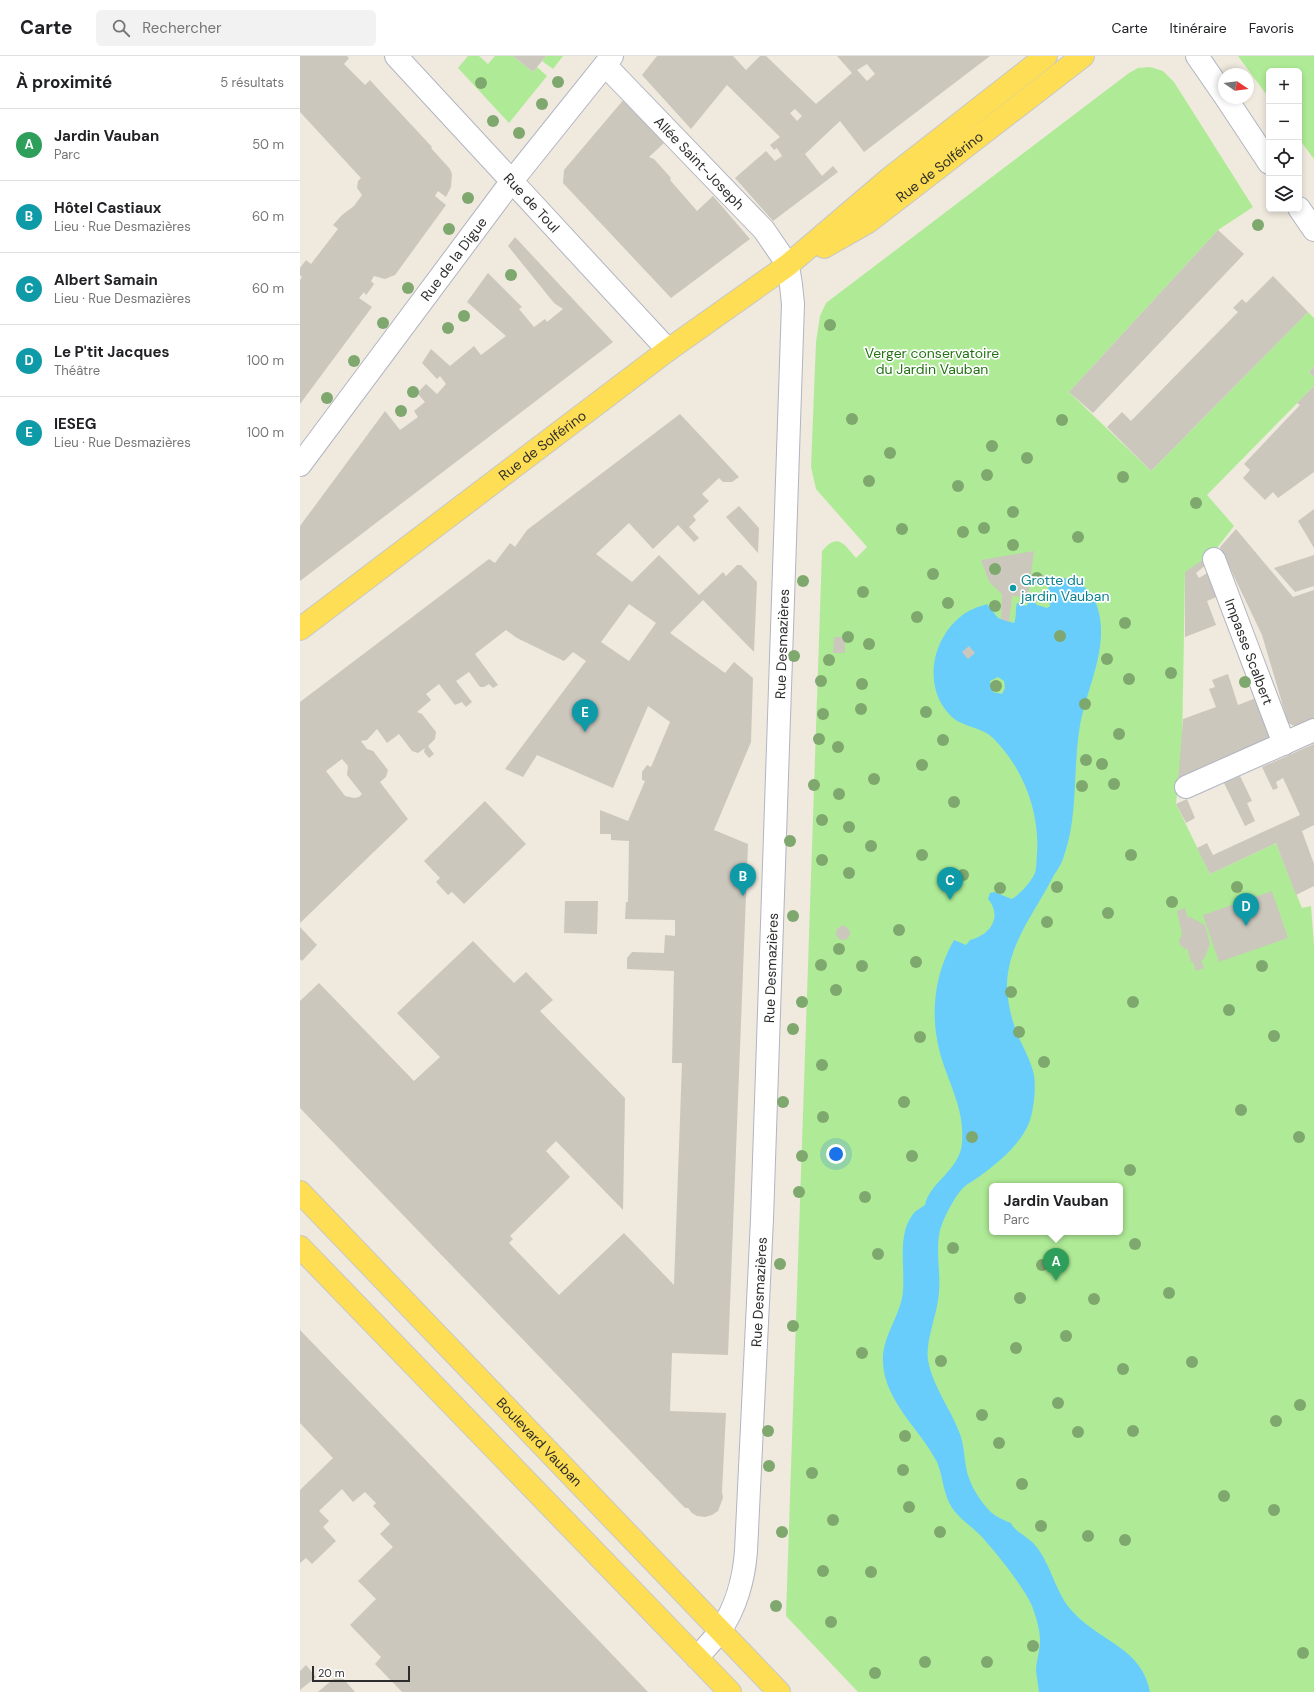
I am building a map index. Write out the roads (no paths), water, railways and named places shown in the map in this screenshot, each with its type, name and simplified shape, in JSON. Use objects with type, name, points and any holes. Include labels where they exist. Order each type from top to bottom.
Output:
[{"type":"main road","name":"Rue de Solférino","points":[[300,629],[668,350],[788,266],[890,178],[1046,56]]},
{"type":"main road","name":"Rue de Solférino","points":[[788,266],[868,222],[1083,56]]},
{"type":"main road","name":"Boulevard Vauban","points":[[300,1192],[778,1692]]},
{"type":"main road","points":[[300,1247],[730,1692]]},
{"type":"street","name":"Rue de Toul","points":[[396,56],[668,350]]},
{"type":"street","points":[[1197,56],[1218,86]]},
{"type":"street","name":"Rue de la Digue","points":[[300,465],[511,182],[609,61]]},
{"type":"street","name":"Allée Saint-Joseph","points":[[609,61],[764,230],[788,266]]},
{"type":"street","points":[[1230,104],[1266,158]]},
{"type":"street","points":[[1302,212],[1314,230]]},
{"type":"street","name":"Rue Desmazières","points":[[697,1658],[720,1632],[740,1588],[744,1568],[747,1535],[762,1218],[792,349],[793,304],[792,284],[788,266]]},
{"type":"street","name":"Impasse Scalbert","points":[[1214,558],[1284,744]]},
{"type":"street","points":[[1186,788],[1314,730]]},
{"type":"water","points":[[1065,578],[1080,584],[1090,592],[1098,610],[1101,633],[1100,647],[1094,675],[1085,704],[1079,732],[1073,810],[1068,841],[1061,864],[1031,915],[1018,941],[1012,955],[1009,970],[1007,991],[1010,1011],[1018,1036],[1033,1070],[1035,1080],[1033,1107],[1028,1126],[1017,1143],[995,1164],[960,1191],[948,1210],[942,1224],[938,1240],[939,1292],[928,1344],[928,1360],[930,1370],[938,1390],[961,1437],[967,1473],[973,1487],[985,1506],[999,1518],[1011,1523],[1015,1529],[1035,1545],[1046,1561],[1062,1597],[1074,1613],[1085,1623],[1130,1655],[1139,1665],[1146,1677],[1150,1692],[1039,1692],[1036,1671],[1040,1637],[1038,1623],[1032,1606],[1023,1589],[1001,1559],[951,1506],[946,1496],[937,1462],[896,1403],[885,1377],[883,1363],[885,1344],[899,1309],[903,1291],[903,1241],[908,1222],[917,1210],[925,1205],[932,1190],[956,1161],[960,1153],[962,1143],[961,1118],[955,1095],[942,1061],[936,1035],[936,993],[942,966],[954,940],[966,945],[970,940],[977,938],[988,930],[992,924],[994,912],[988,899],[990,893],[994,892],[1012,899],[1030,882],[1035,873],[1037,854],[1036,822],[1027,792],[1013,763],[993,738],[983,731],[965,725],[954,719],[941,703],[936,690],[934,677],[934,664],[937,650],[950,627],[960,617],[973,609],[987,604],[998,618],[1014,623],[1017,603],[1026,606],[1032,599],[1037,605],[1047,608],[1050,606],[1048,589],[1052,580]],"holes":[[[998,677],[1004,681],[1005,688],[1002,694],[993,692],[990,681]]]},
{"type":"place","name":"Grotte du jardin Vauban","points":[[1013,588]]},
{"type":"place","name":"IESEG","points":[[585,732]]},
{"type":"place","name":"Hôtel Castiaux","points":[[743,896]]},
{"type":"place","name":"Albert Samain","points":[[950,900]]},
{"type":"place","name":"Le P'tit Jacques","points":[[1246,926]]},
{"type":"place","name":"Jardin Vauban","points":[[1056,1281]]},
{"type":"park label","name":"Verger conservatoire du Jardin Vauban","points":[[932,362]]}]
